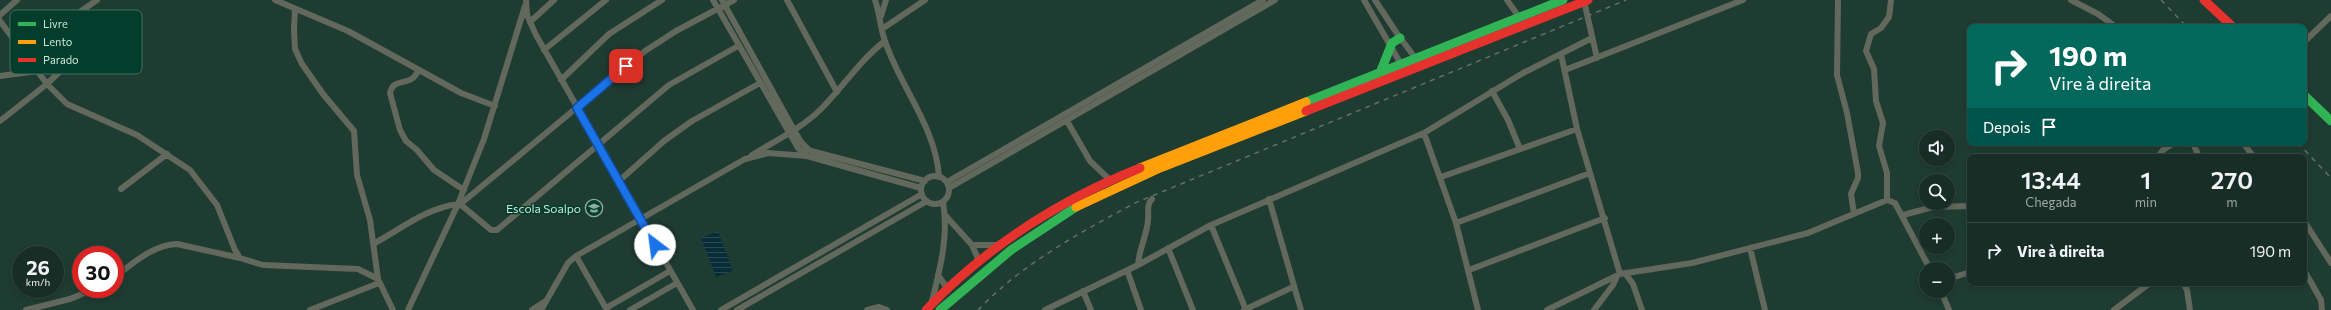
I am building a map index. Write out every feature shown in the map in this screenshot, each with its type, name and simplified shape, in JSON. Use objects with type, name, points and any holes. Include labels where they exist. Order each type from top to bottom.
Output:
[{"type":"highway","points":[[940,310],[957,293],[1019,244],[1052,221],[1090,200],[1164,167],[1404,68],[1519,17],[1563,0]]},
{"type":"highway","points":[[2204,0],[2230,24]]},
{"type":"highway","points":[[2213,0],[2239,24]]},
{"type":"highway","points":[[1418,62],[1586,1]]},
{"type":"highway","points":[[1380,73],[1394,41],[1400,38]]},
{"type":"highway","points":[[929,307],[947,288],[999,245],[1065,203],[1110,180],[1380,73],[1404,68]]},
{"type":"highway","points":[[2307,89],[2331,111]]},
{"type":"highway","points":[[2307,98],[2331,120]]},
{"type":"street","points":[[0,15],[17,0]]},
{"type":"street","points":[[83,10],[97,0]]},
{"type":"street","points":[[275,0],[295,10],[348,31],[461,92],[495,106]]},
{"type":"street","points":[[530,22],[554,0]]},
{"type":"street","points":[[544,50],[606,0]]},
{"type":"street","points":[[561,80],[610,34],[662,0]]},
{"type":"street","points":[[713,0],[777,113],[791,132],[809,150],[925,181]]},
{"type":"street","points":[[375,243],[431,210],[441,206],[459,205],[645,51],[718,9],[723,2],[734,0]]},
{"type":"street","points":[[787,0],[837,92]]},
{"type":"street","points":[[875,0],[885,41],[930,136],[939,164],[939,177]]},
{"type":"street","points":[[880,16],[886,0]]},
{"type":"street","points":[[882,29],[925,0]]},
{"type":"street","points":[[948,185],[1263,0]]},
{"type":"street","points":[[948,185],[1067,120],[1275,0]]},
{"type":"street","points":[[1364,0],[1404,68]]},
{"type":"street","points":[[1375,0],[1418,62]]},
{"type":"street","points":[[1507,0],[1519,17]]},
{"type":"street","points":[[1565,70],[1743,0]]},
{"type":"street","points":[[1838,0],[1837,75],[1848,113],[1858,173],[1858,178],[1851,194],[1854,214]]},
{"type":"street","points":[[1887,200],[1887,173],[1879,146],[1882,119],[1876,101],[1874,69],[1866,50],[1871,34],[1881,28],[1889,17],[1891,0]]},
{"type":"street","points":[[2071,0],[2098,14],[2112,24]]},
{"type":"street","points":[[1586,1],[1597,58]]},
{"type":"street","points":[[525,2],[530,22],[544,50],[640,220],[693,310]]},
{"type":"street","points":[[408,310],[459,205],[495,106],[525,2]]},
{"type":"street","points":[[723,2],[783,110],[794,144],[807,156]]},
{"type":"street","points":[[295,10],[295,49],[302,64],[323,94],[354,131],[357,175],[367,204],[375,243],[379,281],[394,310]]},
{"type":"street","points":[[2307,39],[2331,16]]},
{"type":"street","points":[[726,23],[732,19]]},
{"type":"street","points":[[0,21],[3,31]]},
{"type":"street","points":[[733,35],[739,31]]},
{"type":"street","points":[[1045,310],[1138,265],[1211,225],[1424,133],[1492,91],[1592,38]]},
{"type":"street","points":[[541,310],[568,263],[576,256],[791,132],[821,110],[867,57],[885,41]]},
{"type":"street","points":[[459,205],[491,230],[497,230],[597,144],[669,85],[738,46]]},
{"type":"street","points":[[1561,54],[1577,129],[1621,274],[1633,284],[1642,310]]},
{"type":"street","points":[[747,60],[753,56]]},
{"type":"street","points":[[754,73],[760,69]]},
{"type":"street","points":[[419,70],[413,79],[396,83],[392,87],[390,93],[400,130],[406,141],[417,150],[428,165],[464,190]]},
{"type":"street","points":[[0,76],[15,74]]},
{"type":"street","points":[[39,74],[47,84],[74,109],[137,135],[190,170],[217,205],[235,250],[240,258]]},
{"type":"street","points":[[0,121],[57,74]]},
{"type":"street","points":[[619,181],[664,141],[692,120],[760,83]]},
{"type":"street","points":[[1492,91],[1508,120],[1520,149]]},
{"type":"street","points":[[768,98],[774,94]]},
{"type":"street","points":[[777,113],[783,110]]},
{"type":"street","points":[[1067,120],[1090,162],[1110,180]]},
{"type":"street","points":[[1441,177],[1577,129]]},
{"type":"street","points":[[1424,133],[1441,177],[1456,223],[1478,310]]},
{"type":"street","points":[[2160,154],[2169,146]]},
{"type":"street","points":[[2245,146],[2252,154]]},
{"type":"street","points":[[721,310],[922,191],[925,181],[931,176],[939,177],[948,185],[948,196],[942,202],[934,204],[927,201],[922,191],[807,156],[768,152],[745,159]]},
{"type":"street","points":[[121,190],[167,154]]},
{"type":"street","points":[[1456,223],[1590,174]]},
{"type":"street","points":[[1138,265],[1148,223],[1148,209],[1152,199]]},
{"type":"street","points":[[1269,199],[1301,310]]},
{"type":"street","points":[[1547,310],[1621,274],[1692,263],[1808,232],[1887,200],[1895,203],[1903,215],[1926,262]]},
{"type":"street","points":[[737,310],[927,201]]},
{"type":"street","points":[[929,307],[938,275],[945,215],[942,202]]},
{"type":"street","points":[[1903,215],[1933,207],[1967,206]]},
{"type":"street","points":[[945,215],[972,245],[979,261]]},
{"type":"street","points":[[1469,270],[1605,218]]},
{"type":"street","points":[[1211,225],[1245,310],[1294,287]]},
{"type":"street","points":[[2307,226],[2331,263]]},
{"type":"street","points":[[124,269],[169,245],[177,244],[240,258],[263,265],[358,269],[379,281]]},
{"type":"street","points":[[972,245],[999,245]]},
{"type":"street","points":[[1168,248],[1192,310]]},
{"type":"street","points":[[1750,248],[1765,310]]},
{"type":"street","points":[[576,256],[607,309],[670,271]]},
{"type":"street","points":[[1127,270],[1141,310]]},
{"type":"street","points":[[1955,277],[1967,273]]},
{"type":"street","points":[[1594,310],[1621,274]]},
{"type":"street","points":[[938,275],[947,288]]},
{"type":"street","points":[[2307,275],[2321,300],[2322,310]]},
{"type":"street","points":[[310,310],[379,281]]},
{"type":"street","points":[[630,310],[677,283]]},
{"type":"street","points":[[2114,310],[2146,286]]},
{"type":"street","points":[[2184,286],[2188,296],[2190,310]]},
{"type":"street","points":[[1083,291],[1091,310]]},
{"type":"street","points":[[26,310],[74,298]]},
{"type":"street","points":[[1944,298],[1949,310]]},
{"type":"street","points":[[532,310],[545,302]]},
{"type":"street","points":[[867,310],[879,307],[887,310]]},
{"type":"water","points":[[718,231],[733,271],[716,277],[701,238]]},
{"type":"railway","points":[[978,310],[1013,278],[1052,250],[1135,203],[1626,0]]},
{"type":"railway","points":[[2161,0],[2184,24]]},
{"type":"railway","points":[[2301,146],[2331,178]]},
{"type":"traffic: fast","points":[[1306,102],[1563,0]]},
{"type":"traffic: fast","points":[[1380,73],[1392,43],[1400,38]]},
{"type":"traffic: fast","points":[[2307,98],[2331,121]]},
{"type":"traffic: fast","points":[[940,310],[1011,250],[1076,207]]},
{"type":"traffic: slow","points":[[1140,168],[1306,102]]},
{"type":"traffic: slow","points":[[1076,207],[1160,168],[1306,111]]},
{"type":"traffic: jam","points":[[1306,111],[1588,0]]},
{"type":"traffic: jam","points":[[2204,0],[2230,24]]},
{"type":"traffic: jam","points":[[926,310],[949,287],[974,266],[1026,227],[1081,195],[1140,168]]},
{"type":"place","name":"Escola Soalpo","points":[[594,208]]},
{"type":"route","points":[[626,66],[577,108],[655,245]]}]
